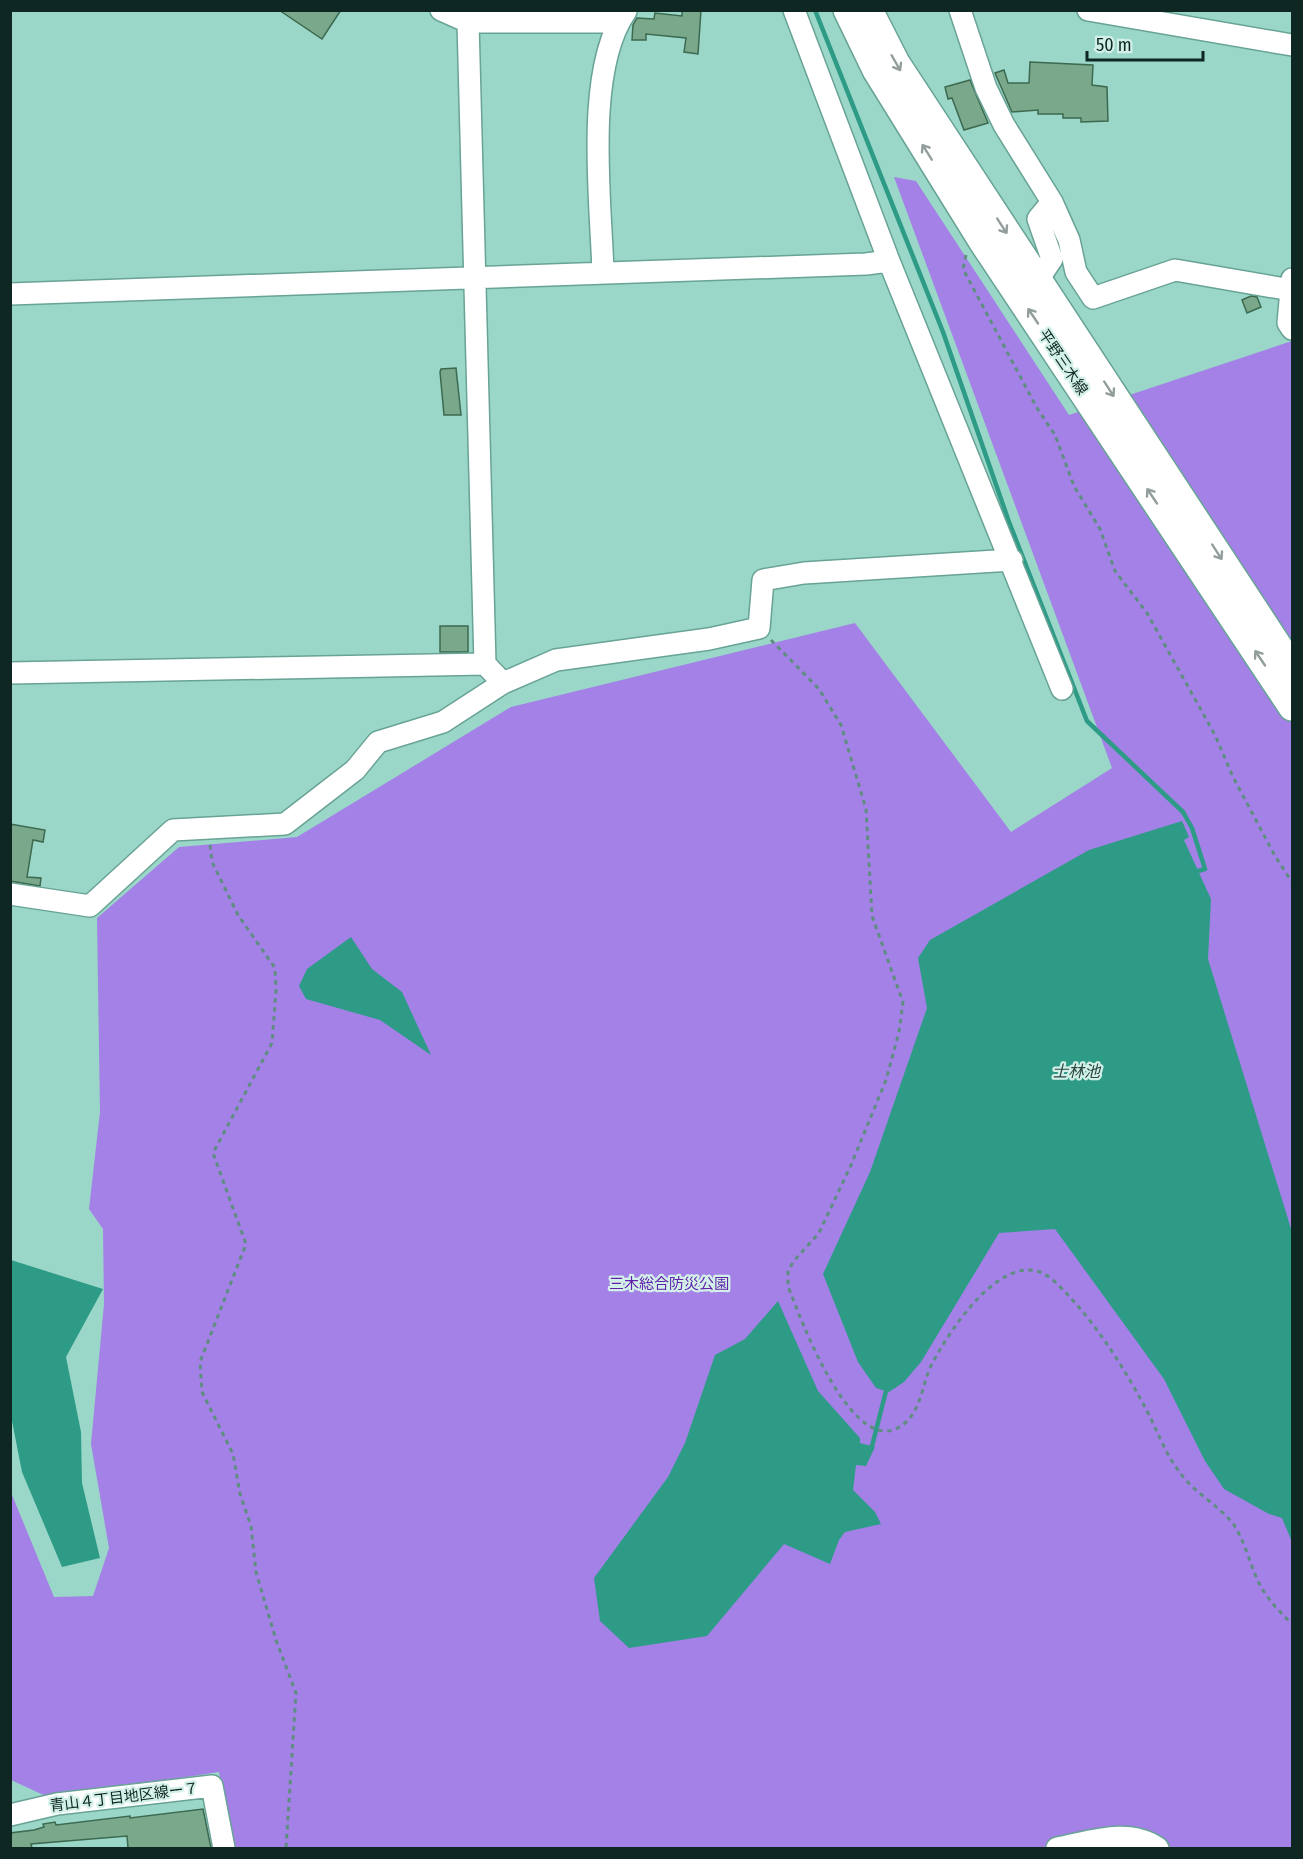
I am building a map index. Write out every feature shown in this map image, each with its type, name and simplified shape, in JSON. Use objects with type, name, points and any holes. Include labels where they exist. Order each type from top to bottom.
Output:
[{"type":"main road","name":"平野三木線","points":[[847,10],[876,70],[982,241],[1293,707]]},
{"type":"main road","name":"平野三木線","points":[[870,10],[896,63],[1293,667]]},
{"type":"street","points":[[441,10],[468,22],[622,16],[599,90],[603,273]]},
{"type":"street","points":[[794,10],[889,261],[979,485],[1012,560],[1062,689]]},
{"type":"street","points":[[960,10],[986,88],[1004,125],[1052,202],[1069,240],[1076,272],[1093,298],[1175,270],[1292,285],[1288,323],[1293,329]]},
{"type":"street","points":[[1093,11],[1293,45]]},
{"type":"street","points":[[468,22],[485,664],[503,683]]},
{"type":"street","points":[[1038,280],[1052,259],[1038,219],[1052,202]]},
{"type":"street","points":[[10,294],[866,264],[889,261]]},
{"type":"street","points":[[10,894],[90,906],[173,830],[285,824],[355,770],[378,742],[443,722],[503,683],[556,660],[709,639],[759,628],[763,580],[804,573],[1012,560]]},
{"type":"street","points":[[10,673],[485,664]]},
{"type":"street","name":"青山４丁目地区線ー７","points":[[10,1815],[57,1804],[212,1786],[224,1848]]},
{"type":"street","points":[[1057,1848],[1133,1837],[1158,1848]]},
{"type":"path","points":[[982,241],[967,248],[963,269],[1036,408],[1055,435],[1074,486],[1100,529],[1114,571],[1147,614],[1215,735],[1233,777],[1275,856],[1293,882]]},
{"type":"path","points":[[759,628],[819,689],[841,725],[866,809],[872,916],[903,1002],[899,1032],[886,1080],[851,1166],[819,1233],[793,1262],[788,1279],[796,1306],[826,1375],[842,1397],[872,1429],[879,1432],[892,1430],[907,1422],[919,1403],[929,1370],[939,1351],[996,1280],[1019,1271],[1039,1272],[1057,1284],[1084,1314],[1133,1387],[1176,1468],[1190,1487],[1234,1525],[1264,1593],[1293,1624]]},
{"type":"path","points":[[208,828],[212,862],[238,915],[275,968],[272,1043],[213,1153],[246,1244],[200,1362],[202,1392],[233,1454],[240,1494],[251,1526],[256,1572],[276,1640],[296,1693],[286,1848]]},
{"type":"green space","name":"三木総合防災公園","points":[[894,177],[916,181],[1069,415],[1292,341],[1292,1848],[232,1848],[219,1772],[50,1798],[11,1780],[10,1490],[54,1597],[93,1596],[109,1548],[91,1444],[104,1304],[103,1229],[89,1209],[100,1112],[97,918],[179,847],[297,837],[511,707],[855,623],[1011,832],[1112,768]]},
{"type":"water","name":"士林池","points":[[1182,821],[1189,837],[1184,840],[1211,899],[1208,959],[1292,1232],[1292,1542],[1282,1518],[1269,1514],[1224,1489],[1205,1461],[1164,1379],[1055,1229],[999,1233],[921,1362],[904,1382],[889,1392],[876,1388],[858,1362],[823,1274],[870,1172],[927,1008],[918,958],[930,940],[1089,850]]},
{"type":"water","points":[[351,937],[372,969],[402,992],[431,1055],[380,1020],[306,999],[299,986],[307,969]]},
{"type":"water","points":[[11,1260],[103,1289],[66,1357],[81,1432],[82,1483],[100,1558],[62,1567],[22,1472],[11,1416]]},
{"type":"water","points":[[778,1301],[818,1391],[860,1438],[860,1443],[875,1447],[866,1466],[856,1465],[853,1490],[875,1512],[881,1524],[845,1532],[839,1540],[830,1564],[784,1544],[707,1636],[629,1648],[600,1621],[594,1578],[668,1477],[685,1443],[715,1355],[745,1339]]},
{"type":"building","points":[[279,10],[341,10],[322,39]]},
{"type":"building","points":[[682,10],[701,10],[698,54],[684,52],[686,38],[646,34],[646,40],[632,40],[633,25],[637,18],[654,19],[655,13],[682,16]]},
{"type":"building","points":[[1030,62],[1093,65],[1092,85],[1107,87],[1108,121],[1081,122],[1081,118],[1063,118],[1063,114],[1038,114],[1038,110],[1012,112],[995,73],[1004,70],[1008,83],[1029,83]]},
{"type":"building","points":[[970,80],[988,123],[964,130],[952,98],[948,99],[945,87]]},
{"type":"building","points":[[1251,296],[1257,297],[1261,307],[1247,313],[1242,300]]},
{"type":"building","points":[[456,368],[461,415],[444,415],[440,372],[441,369]]},
{"type":"building","points":[[440,626],[468,626],[468,652],[440,652]]},
{"type":"building","points":[[10,824],[45,830],[43,842],[33,840],[27,877],[41,878],[40,886],[10,881]]},
{"type":"building","points":[[203,1809],[211,1848],[128,1848],[127,1836],[31,1844],[32,1848],[10,1848],[10,1833],[34,1830],[44,1827],[43,1824],[55,1822],[56,1825]]},
{"type":"waterway","points":[[815,10],[943,332],[1009,522],[1087,721],[1183,812],[1192,828],[1205,869],[1198,871]]},
{"type":"waterway","points":[[872,1446],[886,1391]]}]
